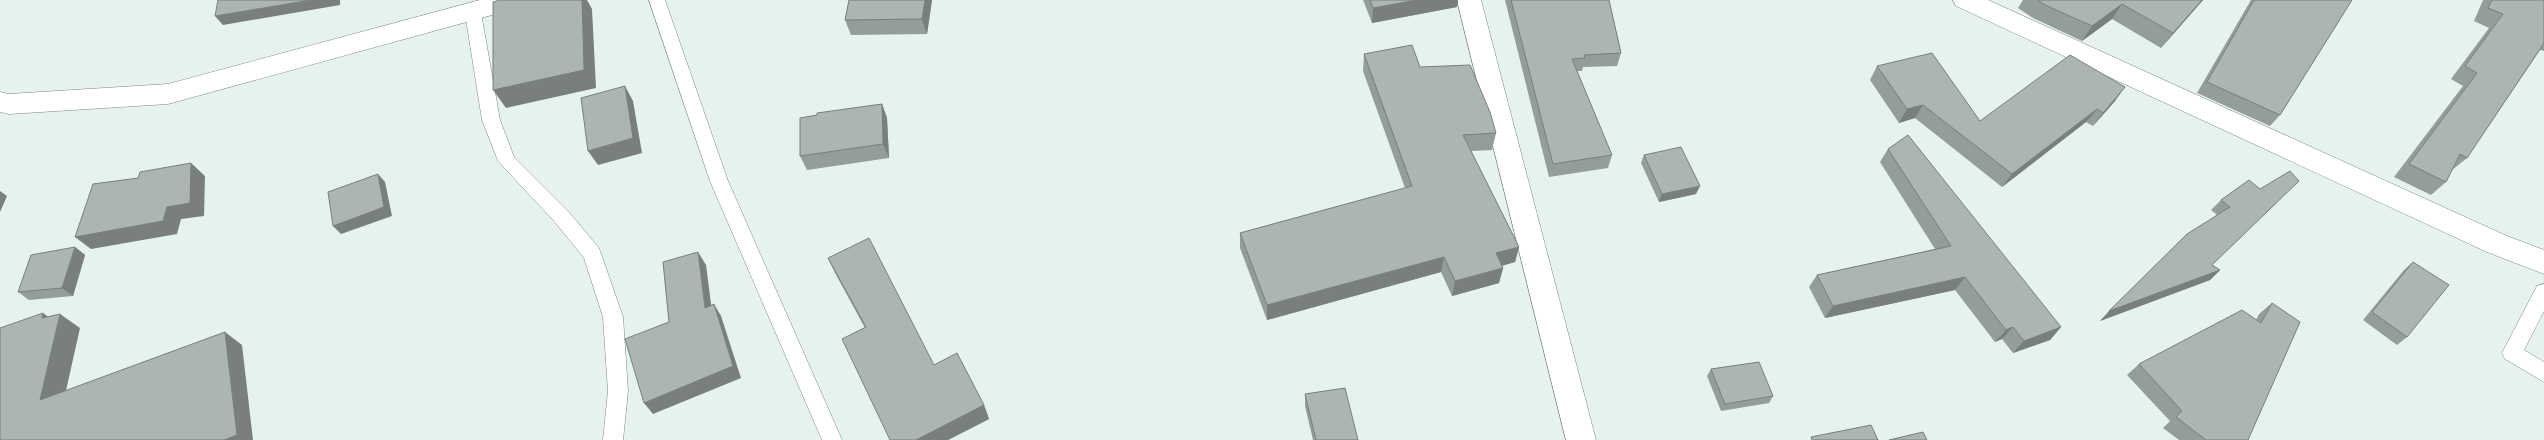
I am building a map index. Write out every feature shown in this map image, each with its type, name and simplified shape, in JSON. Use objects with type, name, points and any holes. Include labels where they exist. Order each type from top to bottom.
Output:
[{"type":"street","points":[[0,102],[9,104],[168,94],[514,0]]},
{"type":"street","points":[[1469,0],[1581,440]]},
{"type":"street","points":[[1965,0],[2497,244],[2544,262]]},
{"type":"lane","points":[[657,0],[719,181],[832,440]]},
{"type":"lane","points":[[473,12],[491,120],[507,161],[561,216],[592,254],[613,317],[618,390],[613,440]]},
{"type":"lane","points":[[2544,292],[2512,353],[2544,373]]},
{"type":"building","points":[[218,0],[311,0],[215,16]]},
{"type":"building","points":[[500,0],[582,0],[584,70],[493,90],[493,2]]},
{"type":"building","points":[[849,0],[925,0],[922,19],[845,20]]},
{"type":"building","points":[[1370,0],[1417,0],[1373,8]]},
{"type":"building","points":[[1511,0],[1609,0],[1621,53],[1584,55],[1585,58],[1572,59],[1612,155],[1553,164]]},
{"type":"building","points":[[2038,0],[2202,0],[2173,33],[2122,4],[2092,26]]},
{"type":"building","points":[[2254,0],[2352,0],[2280,115],[2207,82]]},
{"type":"building","points":[[2492,0],[2544,0],[2544,43],[2467,158],[2460,154],[2446,182],[2409,164],[2477,73],[2465,66],[2503,14],[2488,8]]},
{"type":"building","points":[[1412,45],[1420,67],[1470,65],[1490,112],[1496,133],[1463,135],[1519,247],[1496,253],[1503,268],[1455,281],[1444,257],[1267,305],[1240,233],[1412,186],[1364,54]]},
{"type":"building","points":[[1932,53],[1980,121],[2070,55],[2125,87],[2103,113],[2097,109],[2012,174],[1923,105],[1907,109],[1877,66]]},
{"type":"building","points":[[625,86],[633,138],[588,151],[581,98]]},
{"type":"building","points":[[882,104],[883,144],[800,156],[800,118],[817,115],[817,113]]},
{"type":"building","points":[[1908,135],[2061,327],[2024,341],[2013,327],[2006,330],[1965,277],[1833,306],[1817,275],[1951,246],[1888,149]]},
{"type":"building","points":[[1681,147],[1700,186],[1662,194],[1644,155]]},
{"type":"building","points":[[191,163],[190,203],[167,207],[163,221],[75,237],[93,184],[138,178],[140,172]]},
{"type":"building","points":[[2290,171],[2299,181],[2212,265],[2220,270],[2109,311],[2187,234],[2230,207],[2221,200],[2249,180],[2260,189]]},
{"type":"building","points":[[378,174],[384,207],[333,226],[328,192]]},
{"type":"building","points":[[869,238],[934,365],[957,353],[984,405],[916,440],[890,440],[842,339],[866,327],[828,258]]},
{"type":"building","points":[[75,247],[62,288],[18,292],[31,255]]},
{"type":"building","points":[[698,252],[705,308],[714,304],[733,366],[644,403],[625,339],[669,322],[663,262]]},
{"type":"building","points":[[2413,262],[2449,285],[2407,337],[2372,312]]},
{"type":"building","points":[[2272,303],[2300,322],[2248,440],[2206,440],[2176,417],[2182,411],[2139,364],[2242,310],[2261,323]]},
{"type":"building","points":[[43,313],[42,318],[60,314],[40,400],[225,332],[237,435],[224,440],[0,440],[0,328]]},
{"type":"building","points":[[1759,362],[1773,396],[1725,404],[1711,369]]},
{"type":"building","points":[[1345,388],[1358,440],[1316,440],[1305,394]]},
{"type":"building","points":[[1871,425],[1878,440],[1812,440],[1811,437]]},
{"type":"building","points":[[1923,432],[1927,440],[1889,440]]}]
